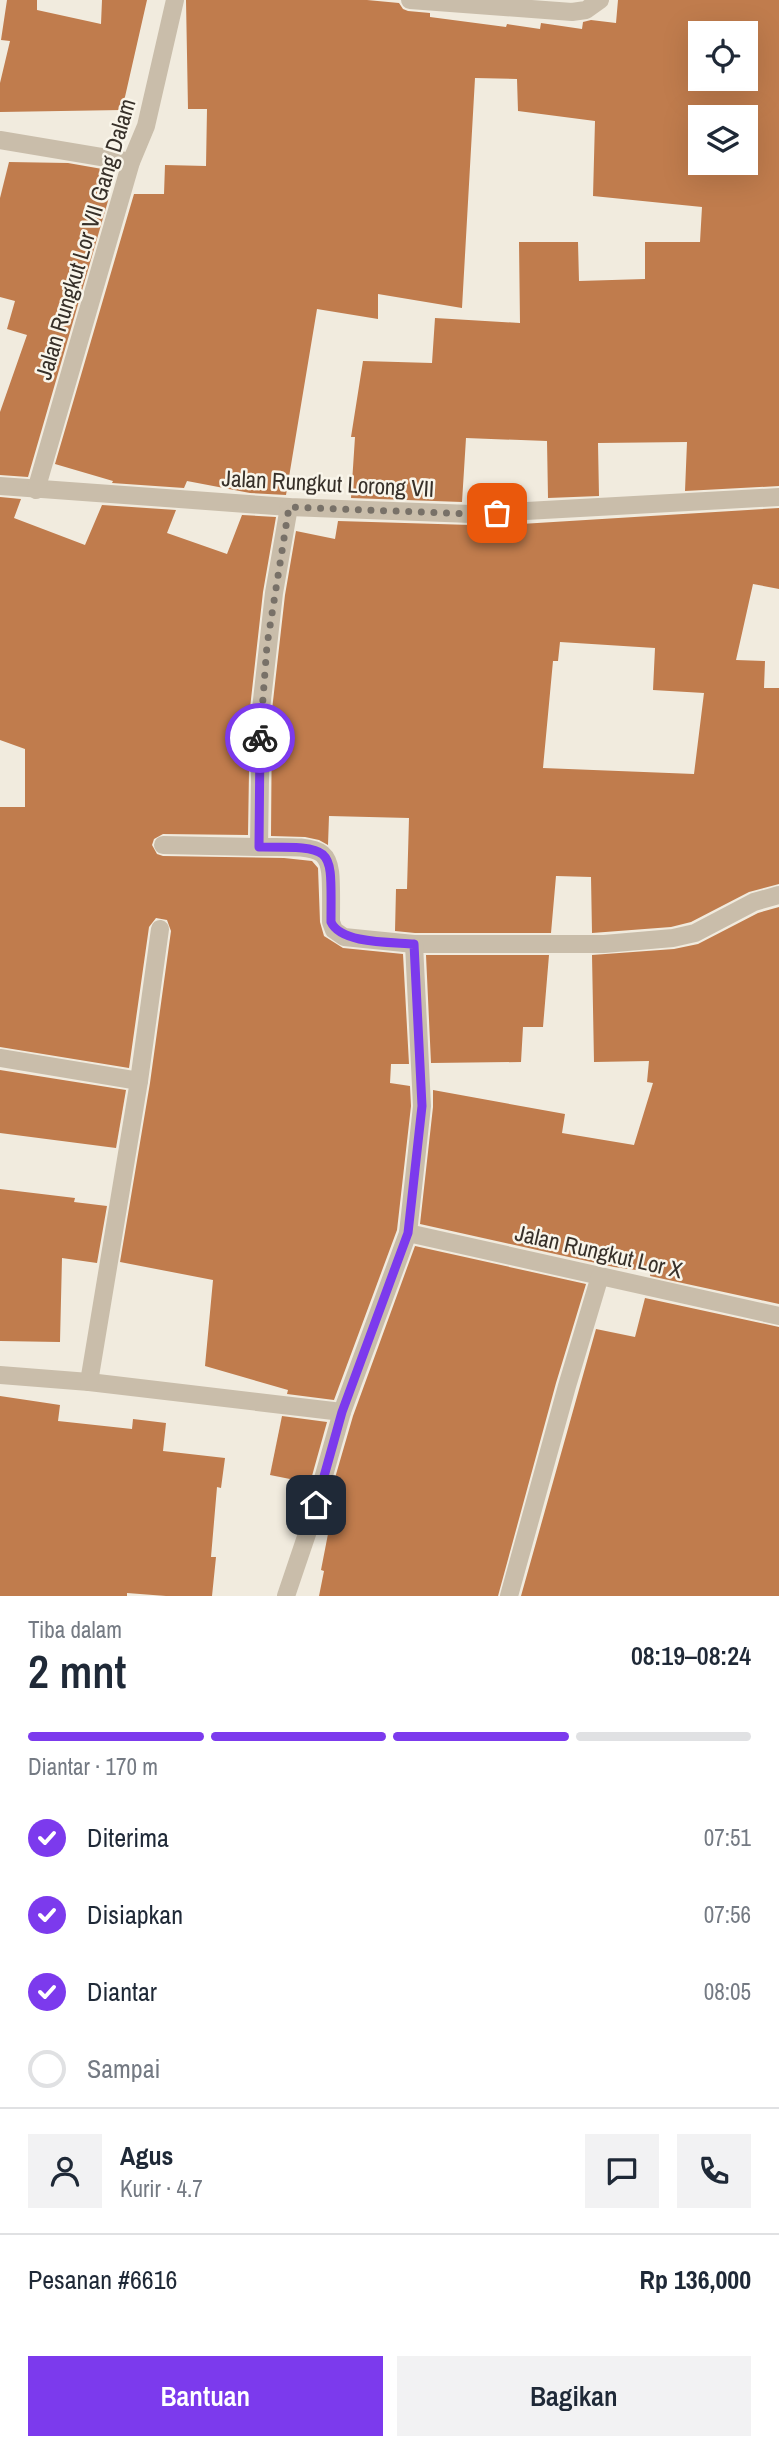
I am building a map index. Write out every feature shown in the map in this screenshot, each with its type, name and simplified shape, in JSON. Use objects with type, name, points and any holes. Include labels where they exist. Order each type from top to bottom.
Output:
[{"type":"street","name":"Jalan Rungkut Lor VII Gang Dalam","points":[[36,490],[131,162],[146,127],[175,0]]},
{"type":"street","points":[[410,0],[572,12],[586,10],[600,0]]},
{"type":"street","points":[[0,140],[131,162]]},
{"type":"street","name":"Jalan Rungkut Lorong VII","points":[[0,486],[289,507],[471,514],[779,497]]},
{"type":"street","points":[[259,847],[261,709],[274,593],[289,507]]},
{"type":"street","points":[[163,845],[307,847],[323,853],[331,864],[331,922],[334,930],[344,937],[414,944],[604,944],[673,938],[695,933],[754,902],[779,895]]},
{"type":"street","points":[[89,1382],[139,1081],[160,929]]},
{"type":"street","points":[[286,1596],[309,1528],[342,1412],[408,1233],[422,1106],[414,944]]},
{"type":"street","points":[[0,1058],[139,1081]]},
{"type":"street","name":"Jalan Rungkut Lor X","points":[[408,1233],[779,1316]]},
{"type":"street","points":[[509,1596],[600,1276]]},
{"type":"street","points":[[0,1375],[89,1382],[342,1412]]},
{"type":"building","points":[[7,0],[37,0],[37,10],[101,24],[102,0],[147,0],[122,110],[0,112],[0,83],[10,41],[1,40]]},
{"type":"building","points":[[186,0],[367,0],[399,3],[403,9],[430,13],[430,17],[506,27],[507,24],[540,29],[541,23],[582,29],[583,22],[591,20],[616,23],[618,0],[779,0],[779,486],[685,491],[687,442],[598,443],[599,496],[548,498],[547,441],[466,438],[462,502],[351,498],[355,437],[351,437],[363,361],[432,363],[435,318],[520,323],[519,242],[578,242],[579,281],[645,279],[645,242],[700,242],[702,207],[593,196],[595,121],[518,111],[517,79],[475,78],[462,308],[378,294],[378,319],[317,309],[286,495],[250,493],[187,481],[184,488],[112,483],[113,481],[55,464],[134,194],[164,194],[165,165],[206,166],[207,109],[188,109]]},
{"type":"building","points":[[9,162],[68,163],[108,170],[103,194],[110,194],[28,477],[0,475],[0,412],[27,335],[7,329],[15,301],[0,297],[0,198]]},
{"type":"building","points":[[0,497],[21,499],[14,518],[85,545],[102,505],[176,510],[167,533],[227,554],[242,515],[276,517],[263,592],[250,708],[248,835],[163,834],[154,839],[152,845],[157,854],[163,856],[312,861],[318,868],[320,922],[324,936],[343,948],[403,954],[409,1064],[391,1064],[390,1083],[410,1086],[411,1106],[397,1230],[334,1400],[287,1394],[288,1390],[205,1366],[213,1280],[120,1262],[150,1083],[171,931],[167,920],[156,918],[149,927],[129,1068],[0,1047],[0,807],[25,807],[25,749],[0,740]]},
{"type":"building","points":[[779,508],[779,589],[753,584],[736,660],[765,661],[764,688],[779,688],[779,884],[749,892],[691,922],[671,927],[592,933],[591,877],[556,876],[551,933],[415,933],[395,931],[396,889],[407,889],[409,818],[329,816],[328,845],[305,837],[271,836],[272,710],[285,595],[296,531],[335,539],[338,521],[521,524]],"holes":[[[560,642],[655,648],[653,690],[704,693],[694,774],[543,768],[553,661],[558,661]]]},
{"type":"building","points":[[779,907],[779,1304],[650,1276],[651,1272],[614,1267],[420,1224],[433,1090],[565,1114],[562,1133],[634,1145],[653,1083],[647,1082],[649,1061],[594,1062],[592,955],[674,949],[698,944],[758,913]]},
{"type":"building","points":[[426,955],[549,955],[543,1027],[523,1027],[521,1062],[431,1063]]},
{"type":"building","points":[[0,1070],[126,1090],[116,1148],[0,1133]]},
{"type":"building","points":[[0,1189],[75,1198],[74,1202],[107,1206],[97,1263],[62,1258],[60,1342],[0,1341]]},
{"type":"building","points":[[415,1246],[586,1284],[498,1596],[319,1596],[324,1571],[321,1570],[334,1503],[328,1502],[353,1416]]},
{"type":"building","points":[[645,1298],[779,1327],[779,1596],[521,1596],[596,1329],[635,1337]]},
{"type":"building","points":[[0,1396],[60,1405],[58,1421],[132,1429],[133,1419],[166,1423],[163,1451],[225,1458],[221,1488],[217,1487],[211,1557],[216,1557],[212,1596],[127,1593],[127,1596],[0,1596]]},
{"type":"building","points":[[282,1416],[327,1422],[310,1483],[270,1475]]},
{"type":"way so far","points":[[260,738],[267,645],[289,507],[497,513]]},
{"type":"route","points":[[260,738],[259,847],[307,847],[323,853],[331,864],[331,922],[334,930],[344,937],[414,944],[422,1106],[408,1233],[342,1412],[316,1505]]}]
